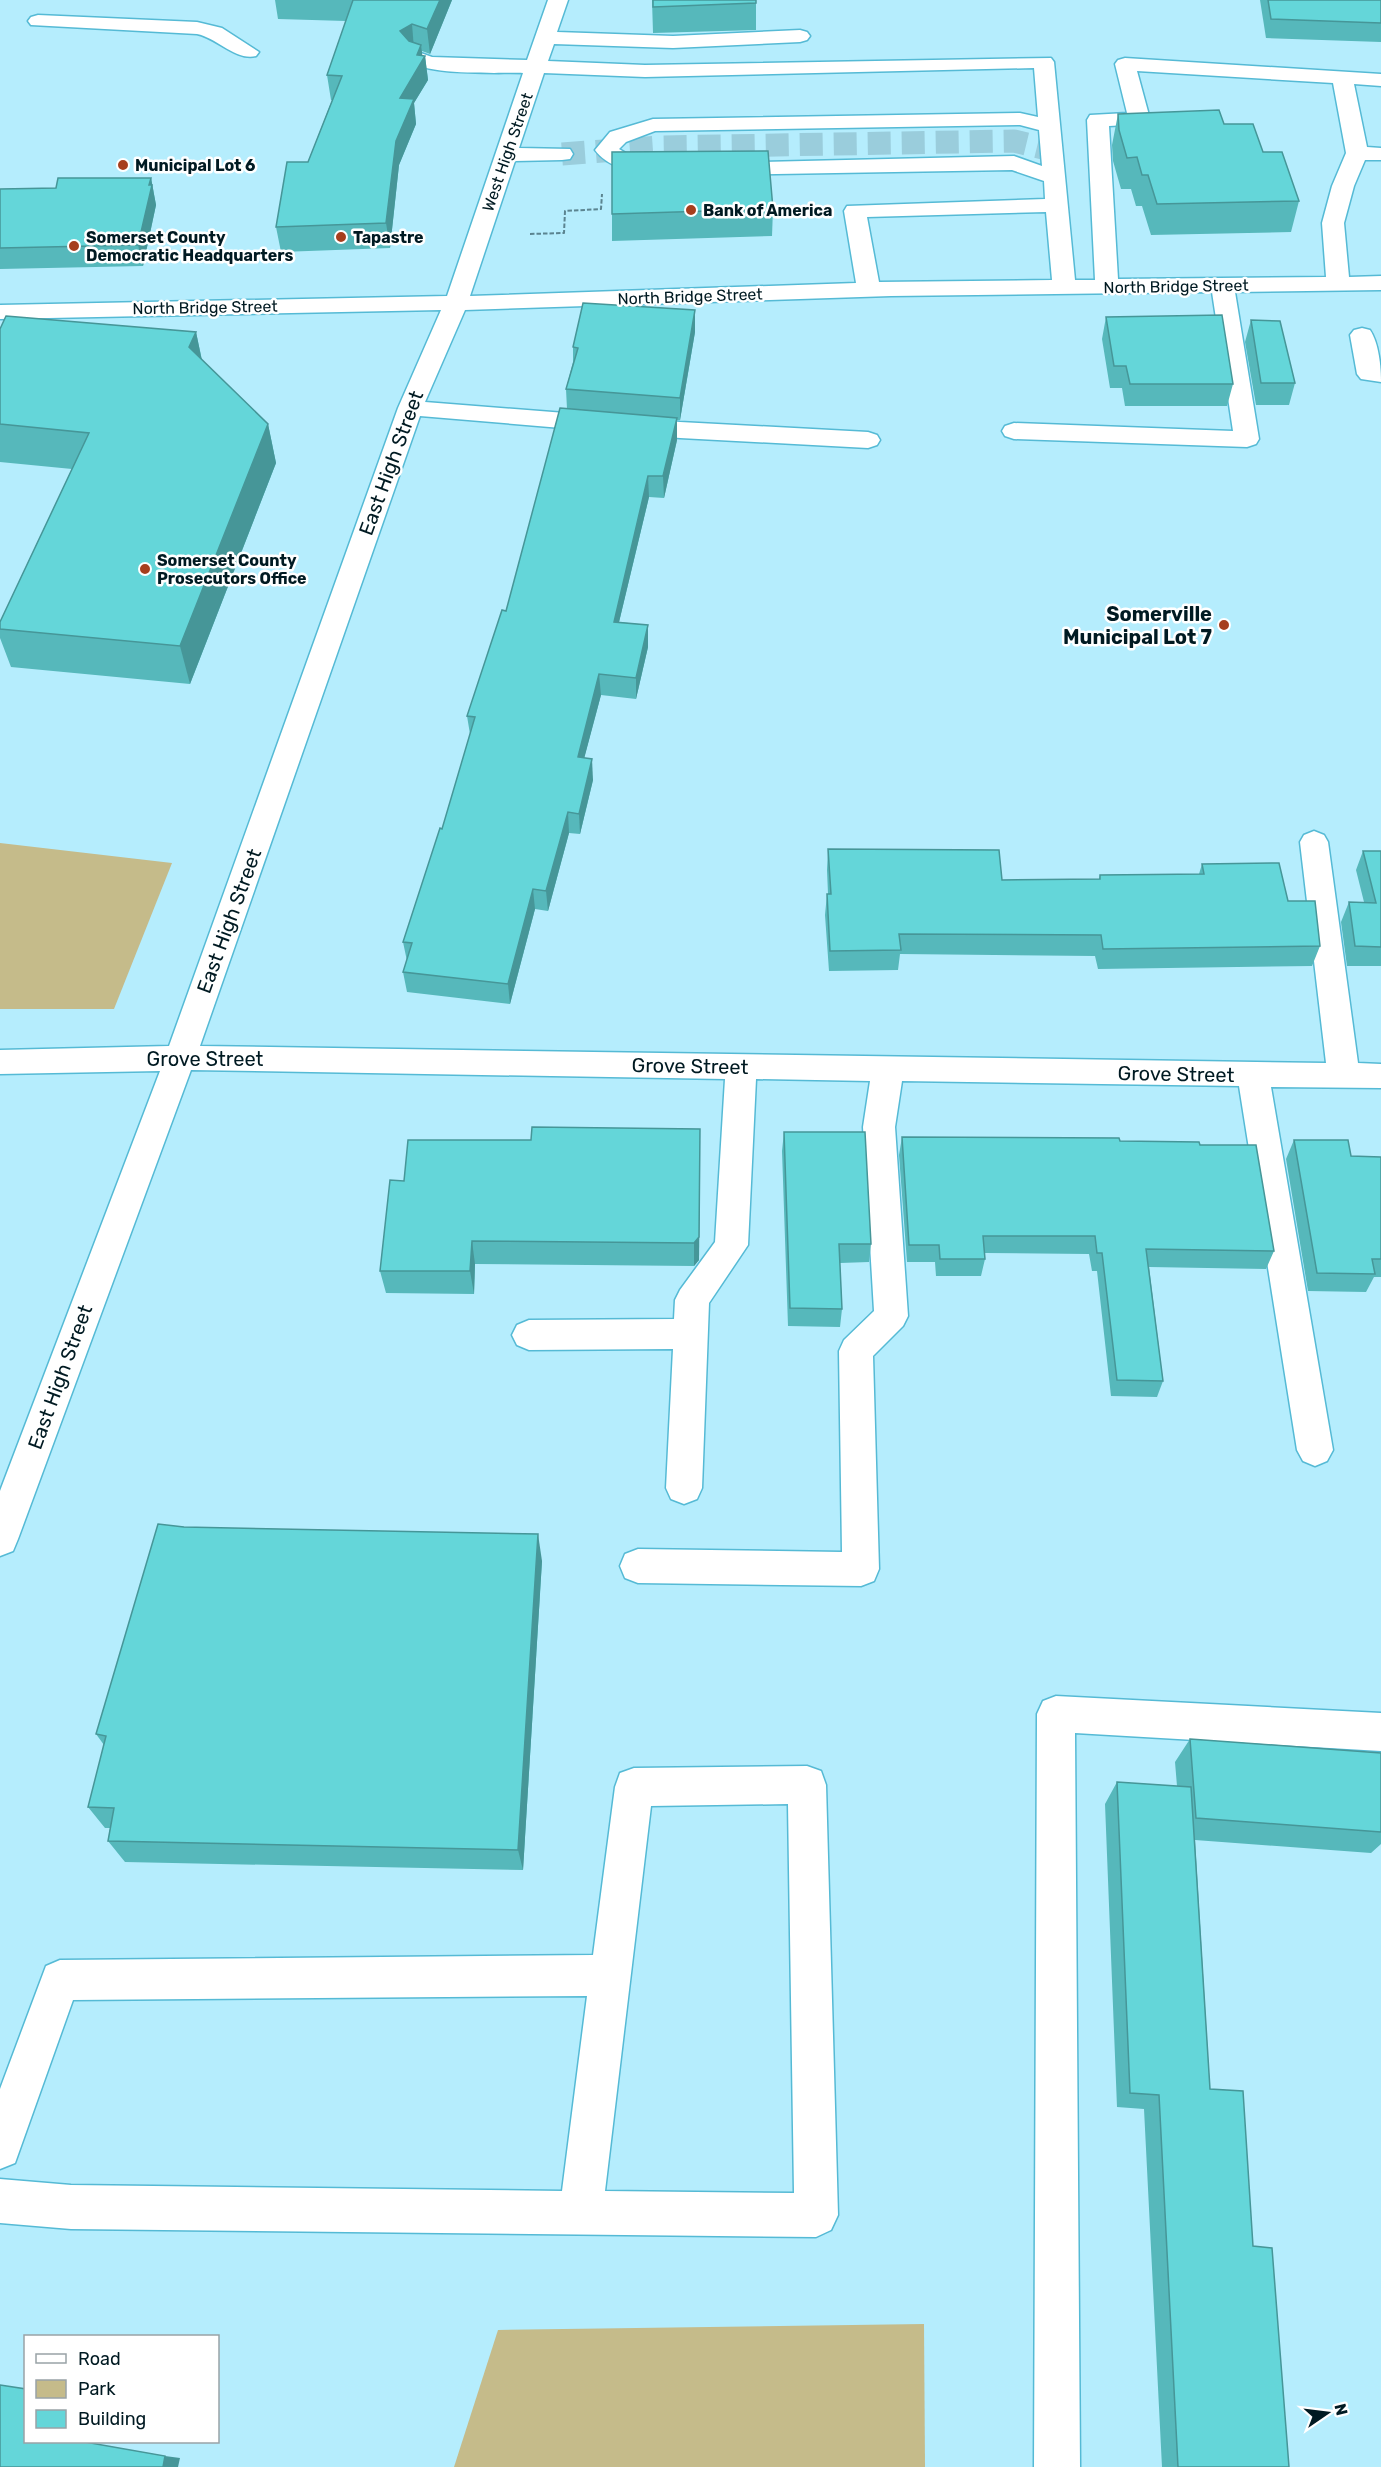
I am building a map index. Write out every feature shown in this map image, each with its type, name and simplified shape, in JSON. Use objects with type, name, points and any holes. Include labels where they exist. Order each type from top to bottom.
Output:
[{"type":"street","name":"West High Street","points":[[456,303],[558,0]]},
{"type":"street","points":[[34,30],[241,48]]},
{"type":"street","points":[[545,37],[610,41],[754,40],[800,36]]},
{"type":"street","points":[[415,57],[428,63],[645,71],[1044,62],[1064,287]]},
{"type":"street","points":[[1108,286],[1104,267],[1098,120],[1139,119],[1125,64],[1381,80]]},
{"type":"street","points":[[1338,284],[1333,223],[1343,186],[1357,153],[1342,76]]},
{"type":"street","points":[[670,169],[647,169],[629,164],[606,150],[618,137],[653,124],[1020,119],[1049,126]]},
{"type":"street","points":[[1357,153],[1381,154]]},
{"type":"street","points":[[507,155],[562,154]]},
{"type":"street","points":[[706,169],[1014,163],[1054,177]]},
{"type":"street","points":[[869,290],[855,211],[1057,205]]},
{"type":"street","name":"North Bridge Street","points":[[0,312],[456,303],[869,290],[1381,283]]},
{"type":"street","points":[[1014,431],[1247,439],[1222,285]]},
{"type":"street","name":"East High Street","points":[[0,1539],[180,1058],[410,408],[456,303]]},
{"type":"street","points":[[1362,335],[1369,374],[1381,375]]},
{"type":"street","points":[[410,408],[680,430],[868,440]]},
{"type":"street","points":[[1314,842],[1340,1035],[1343,1076]]},
{"type":"street","name":"Grove Street","points":[[0,1062],[180,1058],[888,1068],[1253,1076],[1381,1076]]},
{"type":"street","points":[[684,1488],[692,1300],[731,1245],[741,1066]]},
{"type":"street","points":[[638,1566],[861,1569],[856,1351],[891,1316],[879,1127],[888,1068]]},
{"type":"street","points":[[1253,1076],[1315,1450]]},
{"type":"street","points":[[529,1335],[690,1334]]},
{"type":"street","points":[[1057,2467],[1056,1714],[1381,1732]]},
{"type":"street","points":[[0,2200],[71,2207],[816,2215],[807,1785],[634,1787],[581,2211]]},
{"type":"street","points":[[0,2148],[60,1980],[610,1975]]},
{"type":"path","points":[[530,234],[564,233],[565,211],[603,209],[602,190]]},
{"type":"path","points":[[778,211],[820,209]]},
{"type":"green space","points":[[0,843],[172,863],[114,1009],[0,1009]]},
{"type":"green space","points":[[924,2324],[925,2467],[454,2467],[498,2330]]},
{"type":"building","points":[[353,0],[440,0],[427,29],[412,24],[400,31],[409,41],[421,45],[417,55],[425,56],[400,98],[414,99],[396,141],[386,223],[276,227],[287,162],[308,162],[342,76],[327,75]]},
{"type":"building","points":[[653,0],[756,0],[756,3],[653,7]]},
{"type":"building","points":[[1268,0],[1381,0],[1381,23],[1271,19]]},
{"type":"building","points":[[1219,110],[1224,124],[1253,124],[1263,152],[1282,152],[1299,201],[1157,204],[1148,175],[1142,175],[1137,157],[1127,158],[1119,130],[1118,114]]},
{"type":"building","points":[[768,151],[773,209],[612,214],[612,152]]},
{"type":"building","points":[[58,178],[151,178],[149,185],[152,185],[138,245],[0,248],[0,189],[56,188]]},
{"type":"building","points":[[583,303],[695,310],[680,398],[566,389],[578,348],[573,347]]},
{"type":"building","points":[[1222,315],[1233,384],[1130,384],[1126,366],[1114,366],[1106,317]]},
{"type":"building","name":"Somerset County Prosecutors Office","points":[[6,316],[196,332],[189,347],[268,424],[180,646],[0,629],[0,622],[89,433],[0,424],[0,329]]},
{"type":"building","points":[[1251,320],[1280,321],[1295,383],[1261,383]]},
{"type":"building","points":[[560,408],[677,418],[663,476],[648,476],[614,622],[648,625],[636,678],[599,674],[578,757],[592,759],[579,814],[568,812],[546,891],[533,889],[508,984],[403,972],[412,943],[403,942],[440,828],[442,829],[475,717],[467,716],[502,610],[506,611]]},
{"type":"building","points":[[828,849],[999,850],[1002,880],[1100,879],[1100,875],[1204,874],[1202,864],[1279,863],[1288,901],[1315,901],[1320,946],[1103,949],[1101,935],[899,934],[901,950],[830,951],[827,894],[831,894]]},
{"type":"building","points":[[1363,851],[1381,851],[1381,947],[1355,946],[1349,902],[1376,903]]},
{"type":"building","points":[[532,1127],[700,1129],[699,1237],[694,1243],[472,1241],[470,1271],[380,1271],[390,1180],[404,1181],[408,1140],[531,1140]]},
{"type":"building","points":[[784,1132],[865,1132],[871,1244],[839,1244],[842,1309],[790,1308]]},
{"type":"building","points":[[902,1137],[1119,1138],[1120,1141],[1256,1145],[1274,1251],[1146,1249],[1163,1381],[1117,1380],[1102,1253],[1097,1253],[1095,1236],[983,1236],[985,1259],[940,1259],[939,1245],[909,1245]]},
{"type":"building","points":[[1294,1140],[1348,1140],[1351,1156],[1381,1157],[1381,1259],[1372,1259],[1375,1274],[1317,1273]]},
{"type":"building","points":[[158,1524],[184,1527],[538,1534],[518,1850],[108,1841],[114,1808],[88,1807],[106,1736],[96,1734]]},
{"type":"building","points":[[1190,1739],[1381,1753],[1381,1832],[1196,1818]]},
{"type":"building","points":[[1117,1782],[1191,1787],[1210,2089],[1243,2091],[1253,2246],[1272,2248],[1289,2467],[1178,2467],[1159,2095],[1130,2093]]},
{"type":"building","points":[[0,2385],[24,2389],[24,2443],[91,2443],[165,2456],[163,2467],[0,2467]]},
{"type":"tunnel","points":[[562,154],[659,147],[1014,141],[1051,150]]},
{"type":"place","name":"Municipal Lot 6","points":[[123,165]]},
{"type":"place","name":"Bank of America","points":[[691,210]]},
{"type":"place","name":"Tapastre","points":[[341,237]]},
{"type":"place","name":"Somerset County Democratic Headquarters","points":[[74,246]]},
{"type":"place","name":"Somerset County Prosecutors Office","points":[[145,569]]},
{"type":"place","name":"Somerville Municipal Lot 7","points":[[1224,625]]}]
